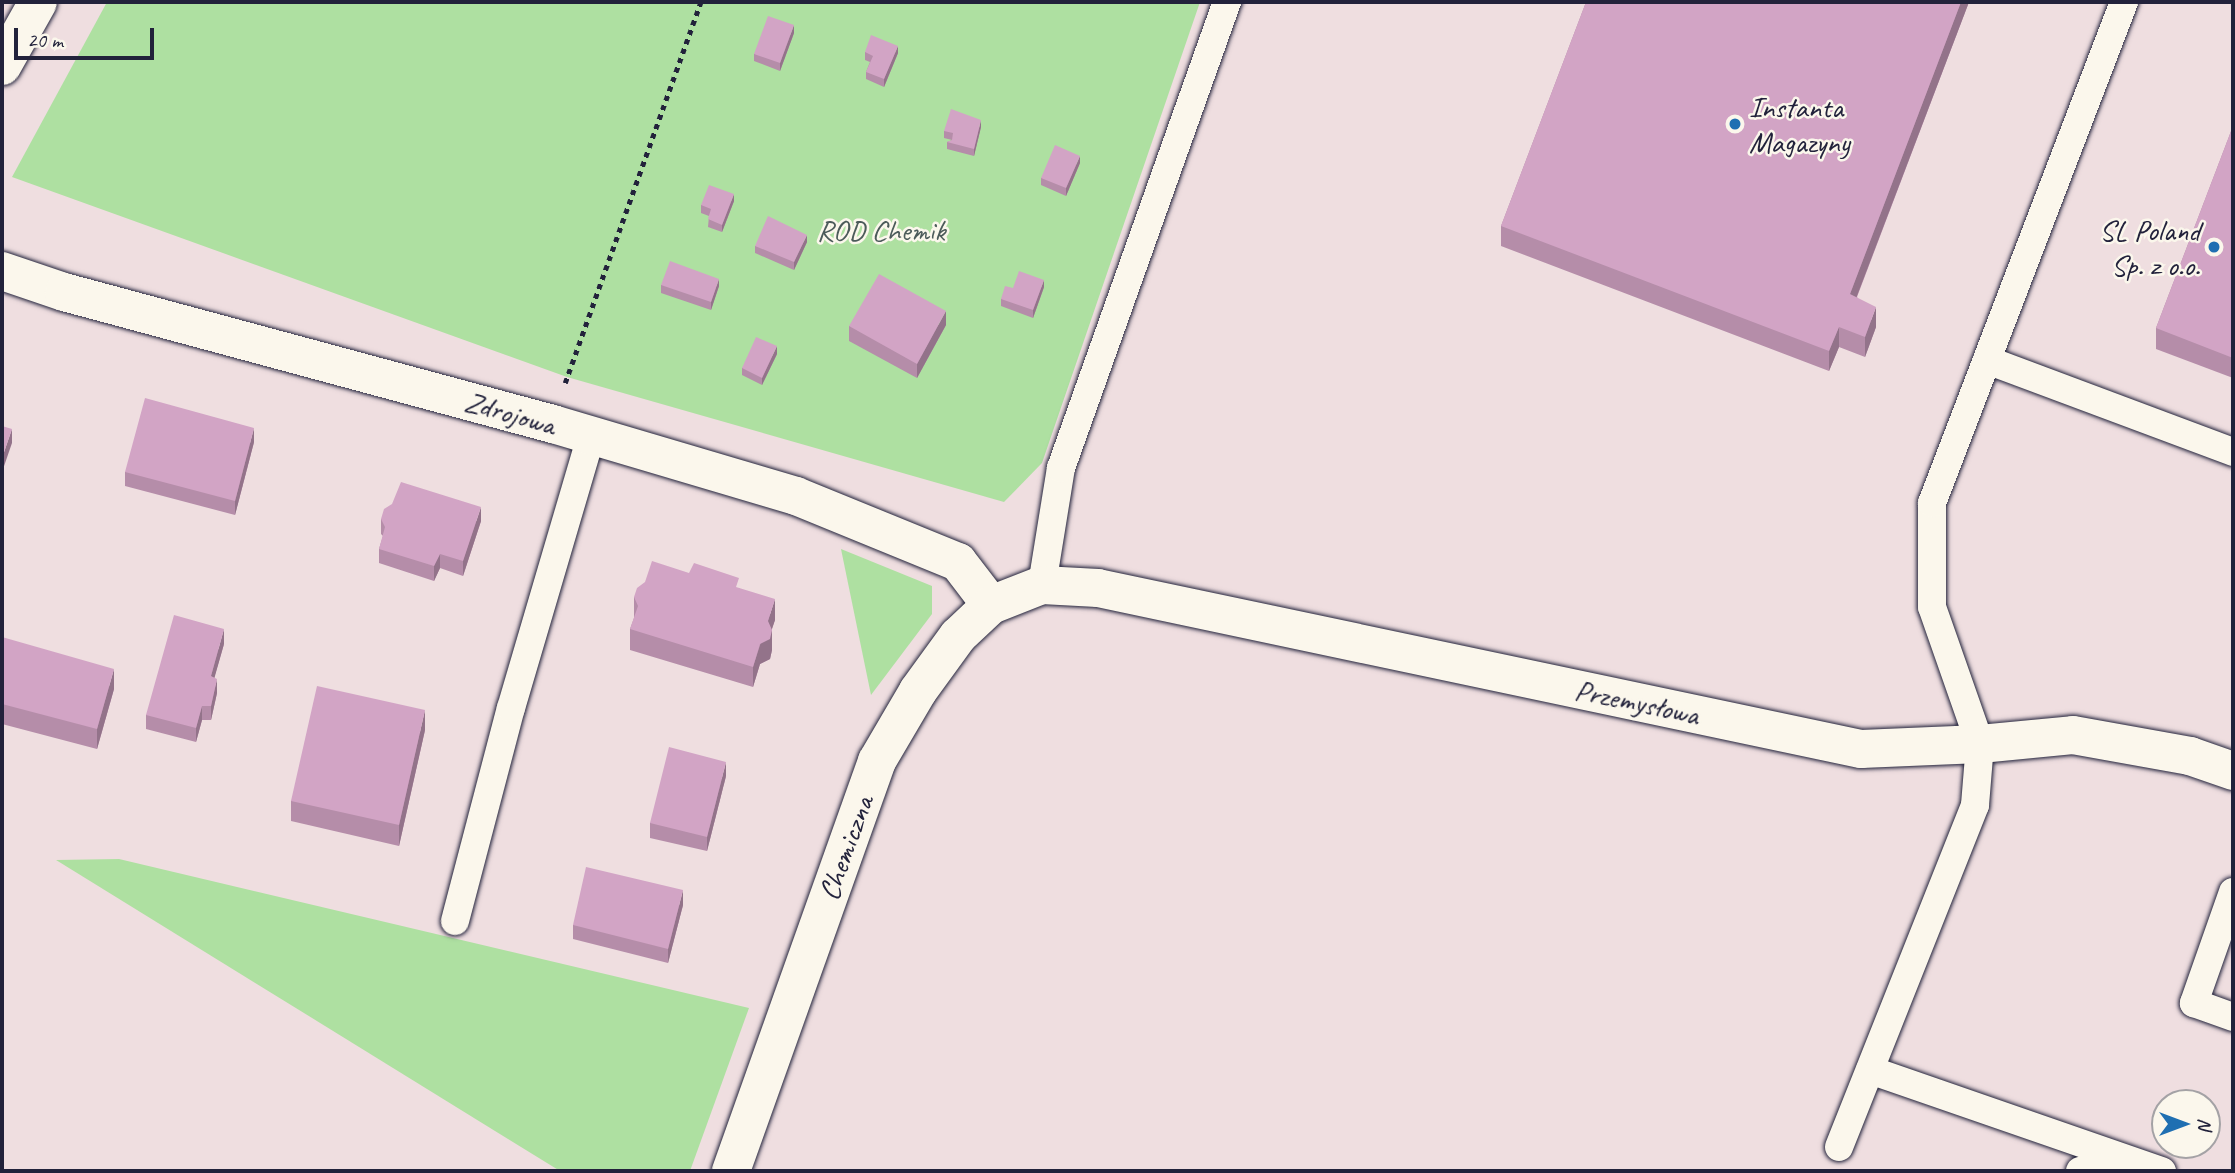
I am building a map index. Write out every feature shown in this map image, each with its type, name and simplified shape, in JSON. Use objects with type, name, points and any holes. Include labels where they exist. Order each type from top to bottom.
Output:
[{"type":"street","points":[[2,66],[38,2]]},
{"type":"street","name":"Zdrojowa","points":[[2,271],[64,292],[553,424],[796,496],[958,562],[991,605]]},
{"type":"street","name":"Chemiczna","points":[[731,1171],[877,761],[918,691],[958,636],[991,605],[1042,585]]},
{"type":"street","name":"Przemysłowa","points":[[1042,585],[1098,588],[1861,749],[1980,744],[2073,735],[2190,756],[2233,771]]},
{"type":"lane","points":[[1042,585],[1061,468],[1227,2]]},
{"type":"lane","points":[[1839,1147],[1975,805],[1980,744],[1932,607],[1932,503],[2124,2]]},
{"type":"lane","points":[[1987,360],[2233,452]]},
{"type":"lane","points":[[455,921],[511,708],[591,436]]},
{"type":"lane","points":[[2233,892],[2193,1003],[2233,1017]]},
{"type":"lane","points":[[1870,1070],[2162,1171]]},
{"type":"lane","points":[[2080,1171],[2122,1158]]},
{"type":"path","points":[[553,424],[566,377],[701,2]]},
{"type":"green space","name":"ROD Chemik","points":[[107,2],[1200,2],[1042,463],[1004,502],[567,377],[12,177]]},
{"type":"green space","points":[[841,549],[932,586],[932,614],[871,695]]},
{"type":"green space","points":[[119,859],[749,1008],[690,1171],[560,1171],[56,860]]},
{"type":"building","name":"Instanta Magazyny","points":[[1586,2],[1961,2],[1850,294],[1876,307],[1865,337],[1839,327],[1829,351],[1501,226]]},
{"type":"building","points":[[768,16],[794,25],[780,63],[754,54]]},
{"type":"building","points":[[871,35],[898,46],[884,79],[866,72],[873,56],[865,52]]},
{"type":"building","points":[[951,109],[981,120],[974,149],[947,142],[952,140],[953,133],[944,131]]},
{"type":"building","name":"SL Poland Sp. z o.o.","points":[[2233,126],[2233,358],[2156,328]]},
{"type":"building","points":[[1055,145],[1080,156],[1066,188],[1041,178]]},
{"type":"building","points":[[709,185],[734,194],[722,225],[708,219],[711,209],[701,205]]},
{"type":"building","points":[[768,216],[807,235],[794,262],[755,246]]},
{"type":"building","points":[[670,261],[719,279],[711,302],[661,285]]},
{"type":"building","points":[[1019,271],[1044,280],[1033,310],[1001,299],[1005,286],[1013,288]]},
{"type":"building","points":[[879,274],[946,311],[917,364],[849,326]]},
{"type":"building","points":[[756,337],[777,346],[762,378],[742,368]]},
{"type":"building","points":[[145,398],[254,428],[235,501],[125,472]]},
{"type":"building","points":[[2,426],[12,429],[2,458]]},
{"type":"building","points":[[401,482],[481,507],[463,561],[440,554],[434,566],[379,549],[385,527],[381,519],[384,509],[392,504]]},
{"type":"building","points":[[652,561],[689,573],[694,563],[739,578],[736,587],[775,599],[768,621],[772,630],[770,639],[760,644],[753,667],[630,629],[638,606],[634,597],[637,588],[645,582]]},
{"type":"building","points":[[174,615],[224,629],[211,676],[217,679],[211,706],[202,706],[196,728],[146,715]]},
{"type":"building","points":[[2,637],[114,669],[97,729],[2,704]]},
{"type":"building","points":[[317,686],[425,710],[399,825],[291,801]]},
{"type":"building","points":[[669,747],[726,762],[707,837],[650,823]]},
{"type":"building","points":[[586,867],[683,890],[668,949],[573,925]]},
{"type":"place","name":"Instanta Magazyny","points":[[1735,124]]},
{"type":"place","name":"SL Poland Sp. z o.o.","points":[[2214,247]]}]
